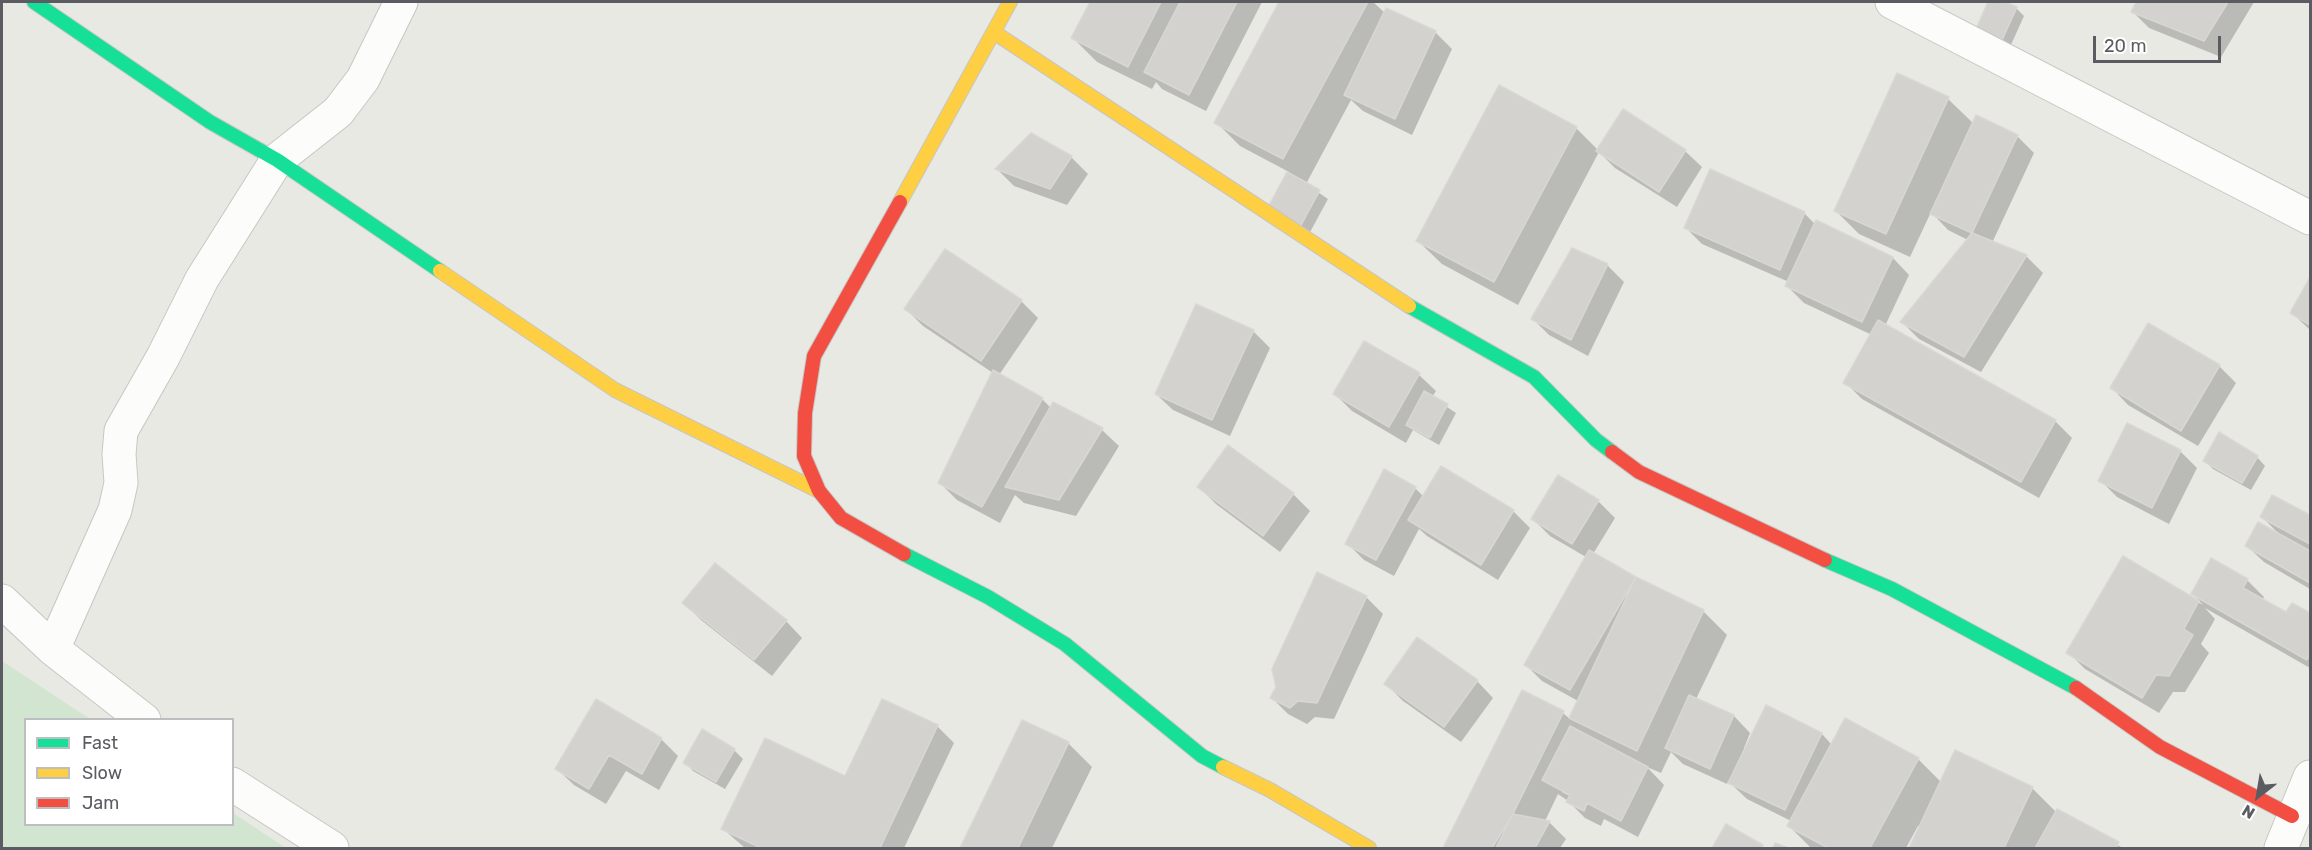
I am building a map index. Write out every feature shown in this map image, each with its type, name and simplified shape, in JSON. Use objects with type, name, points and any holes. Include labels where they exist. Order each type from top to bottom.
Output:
[{"type":"street","points":[[34,2],[210,122],[277,160],[615,390],[819,491]]},
{"type":"street","points":[[53,649],[115,510],[121,483],[121,431],[163,357],[202,279],[277,160],[338,112],[363,79],[401,2]]},
{"type":"street","points":[[1010,2],[814,356],[805,413],[804,456],[819,491],[842,518],[883,543],[988,597],[1065,644],[1202,756],[1270,790],[1369,849]]},
{"type":"street","points":[[1892,2],[2310,218]]},
{"type":"street","points":[[994,33],[1433,322],[1534,377],[1596,440],[1640,472],[1783,542],[1892,589],[1964,626],[2066,681],[2160,747],[2292,816]]},
{"type":"street","points":[[2,601],[53,649],[141,718]]},
{"type":"street","points":[[2281,849],[2292,816],[2310,777]]},
{"type":"street","points":[[234,785],[332,849]]},
{"type":"green space","points":[[2,661],[88,718],[24,718],[24,826],[234,826],[234,814],[286,848],[2,848]]},
{"type":"building","points":[[1090,2],[1161,2],[1128,67],[1071,38]]},
{"type":"building","points":[[1180,2],[1237,2],[1189,95],[1144,72]]},
{"type":"building","points":[[1279,2],[1368,2],[1283,159],[1214,123]]},
{"type":"building","points":[[1988,2],[2005,2],[2017,7],[2002,40],[1976,29]]},
{"type":"building","points":[[2136,2],[2228,2],[2204,41],[2131,12]]},
{"type":"building","points":[[1386,8],[1436,31],[1395,119],[1344,95]]},
{"type":"building","points":[[1897,73],[1949,97],[1886,234],[1834,211]]},
{"type":"building","points":[[1499,85],[1577,127],[1494,282],[1416,241]]},
{"type":"building","points":[[1623,109],[1686,150],[1659,192],[1596,151]]},
{"type":"building","points":[[1976,115],[2018,135],[1972,233],[1930,214]]},
{"type":"building","points":[[1031,133],[1072,156],[1050,189],[995,169]]},
{"type":"building","points":[[1710,169],[1805,212],[1780,270],[1684,228]]},
{"type":"building","points":[[1287,172],[1320,190],[1300,227],[1267,209]]},
{"type":"building","points":[[1816,220],[1893,257],[1862,322],[1785,286]]},
{"type":"building","points":[[1972,233],[2027,255],[1964,357],[1900,322]]},
{"type":"building","points":[[1572,248],[1608,264],[1571,340],[1531,319]]},
{"type":"building","points":[[945,249],[1022,300],[981,361],[904,309]]},
{"type":"building","points":[[2310,277],[2310,325],[2290,313]]},
{"type":"building","points":[[1196,304],[1254,330],[1212,420],[1155,394]]},
{"type":"building","points":[[1878,320],[2056,420],[2021,482],[1843,383]]},
{"type":"building","points":[[2148,323],[2220,365],[2181,431],[2110,388]]},
{"type":"building","points":[[1364,341],[1420,373],[1389,427],[1333,394]]},
{"type":"building","points":[[993,370],[1043,398],[982,507],[938,483]]},
{"type":"building","points":[[1424,391],[1448,404],[1430,438],[1406,425]]},
{"type":"building","points":[[1053,402],[1103,428],[1059,500],[1005,487]]},
{"type":"building","points":[[2127,423],[2181,450],[2152,508],[2098,481]]},
{"type":"building","points":[[2219,432],[2258,456],[2242,483],[2203,461]]},
{"type":"building","points":[[1228,445],[1294,493],[1263,536],[1197,487]]},
{"type":"building","points":[[1441,466],[1514,510],[1481,565],[1408,520]]},
{"type":"building","points":[[1384,469],[1416,487],[1376,560],[1345,544]]},
{"type":"building","points":[[1558,475],[1599,500],[1572,544],[1531,519]]},
{"type":"building","points":[[2272,495],[2310,515],[2310,544],[2260,517]]},
{"type":"building","points":[[2258,522],[2310,551],[2310,583],[2245,546]]},
{"type":"building","points":[[1589,550],[1636,577],[1570,690],[1524,665]]},
{"type":"building","points":[[2123,556],[2199,601],[2184,629],[2193,635],[2169,676],[2156,675],[2142,698],[2066,653]]},
{"type":"building","points":[[2211,558],[2248,579],[2243,588],[2286,612],[2292,603],[2310,613],[2310,653],[2307,660],[2191,594]]},
{"type":"building","points":[[715,563],[787,620],[754,660],[682,603]]},
{"type":"building","points":[[1317,572],[1367,596],[1317,703],[1298,701],[1290,708],[1270,698],[1276,687],[1272,669]]},
{"type":"building","points":[[1636,577],[1704,610],[1637,751],[1569,718]]},
{"type":"building","points":[[1417,637],[1478,680],[1444,727],[1384,684]]},
{"type":"building","points":[[1522,690],[1564,711],[1496,848],[1443,848]]},
{"type":"building","points":[[1689,695],[1734,715],[1710,769],[1665,748]]},
{"type":"building","points":[[596,699],[662,738],[642,774],[609,755],[589,789],[555,769]]},
{"type":"building","points":[[882,699],[938,725],[880,848],[761,848],[721,829],[765,738],[845,776]]},
{"type":"building","points":[[1766,705],[1822,733],[1785,810],[1728,783]]},
{"type":"building","points":[[1845,718],[1919,758],[1870,848],[1828,848],[1787,826]]},
{"type":"building","points":[[1022,720],[1069,742],[1018,848],[960,848]]},
{"type":"building","points":[[1570,726],[1648,767],[1621,821],[1587,803],[1584,811],[1566,802],[1570,795],[1542,780]]},
{"type":"building","points":[[702,729],[735,749],[716,782],[683,763]]},
{"type":"building","points":[[1955,750],[2033,787],[2004,848],[1909,848]]},
{"type":"building","points":[[2057,809],[2119,842],[2116,848],[2035,848]]},
{"type":"building","points":[[1513,814],[1550,821],[1535,848],[1492,848]]},
{"type":"building","points":[[1726,824],[1763,845],[1761,848],[1712,848]]},
{"type":"building","points":[[1775,843],[1788,848],[1773,848]]},
{"type":"traffic: fast","points":[[34,2],[210,122],[277,160],[440,271]]},
{"type":"traffic: fast","points":[[1409,306],[1534,377],[1596,440],[1612,452]]},
{"type":"traffic: fast","points":[[904,554],[988,597],[1065,644],[1202,756],[1223,767]]},
{"type":"traffic: fast","points":[[1825,560],[1892,589],[2076,688]]},
{"type":"traffic: slow","points":[[900,202],[1010,2]]},
{"type":"traffic: slow","points":[[995,33],[1409,306]]},
{"type":"traffic: slow","points":[[440,271],[615,390],[819,491]]},
{"type":"traffic: slow","points":[[1223,767],[1270,790],[1369,848]]},
{"type":"traffic: jam","points":[[900,202],[814,356],[805,413],[804,456],[819,491],[841,518],[904,554]]},
{"type":"traffic: jam","points":[[1612,452],[1639,472],[1825,560]]},
{"type":"traffic: jam","points":[[2076,688],[2160,747],[2292,816]]}]
